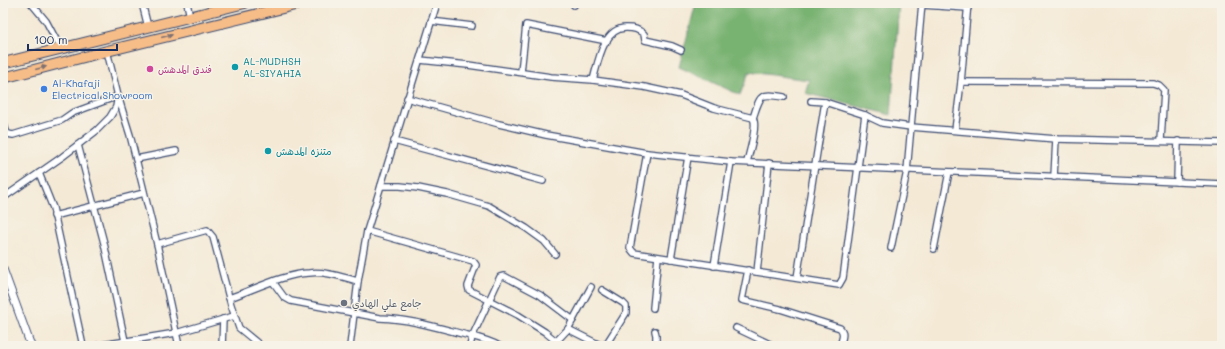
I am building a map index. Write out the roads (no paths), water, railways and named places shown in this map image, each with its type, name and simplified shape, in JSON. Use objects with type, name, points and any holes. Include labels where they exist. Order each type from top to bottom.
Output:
[{"type":"highway","points":[[3,63],[190,17],[232,4],[244,3]]},
{"type":"highway","points":[[3,78],[303,3]]},
{"type":"street","points":[[31,3],[46,21],[61,49]]},
{"type":"street","points":[[142,3],[148,27]]},
{"type":"street","points":[[187,3],[190,17]]},
{"type":"street","points":[[350,346],[353,313],[366,232],[437,3]]},
{"type":"street","points":[[891,248],[907,171],[922,4],[968,6],[955,130]]},
{"type":"street","points":[[431,21],[472,26]]},
{"type":"street","points":[[521,72],[526,25],[607,41]]},
{"type":"street","points":[[593,80],[607,41],[613,31],[623,28],[639,30],[644,34],[644,40],[664,44],[681,50]]},
{"type":"street","points":[[107,51],[157,244],[179,346]]},
{"type":"street","points":[[420,60],[551,77],[593,80],[644,87],[682,95],[714,108],[754,118]]},
{"type":"street","points":[[961,82],[1153,83],[1164,90],[1161,140]]},
{"type":"street","points":[[747,162],[755,127],[754,118],[759,101],[767,94],[784,97]]},
{"type":"street","points":[[3,121],[8,134],[13,135],[62,120],[72,113],[118,96]]},
{"type":"street","points":[[3,198],[39,174],[96,132],[110,117],[116,107],[118,96]]},
{"type":"street","points":[[407,98],[493,123],[533,132],[647,153],[731,162],[1222,184]]},
{"type":"street","points":[[811,101],[825,102],[865,115],[882,123],[911,127],[1056,139],[1222,142]]},
{"type":"street","points":[[797,278],[825,102]]},
{"type":"street","points":[[647,153],[630,248],[634,253],[839,285],[842,282],[865,115]]},
{"type":"street","points":[[1054,177],[1056,139]]},
{"type":"street","points":[[394,141],[543,181]]},
{"type":"street","points":[[1177,182],[1178,141]]},
{"type":"street","points":[[78,146],[109,266],[125,341]]},
{"type":"street","points":[[136,159],[176,151]]},
{"type":"street","points":[[671,259],[688,157]]},
{"type":"street","points":[[714,266],[731,162]]},
{"type":"street","points":[[757,272],[769,164]]},
{"type":"street","points":[[934,249],[949,172]]},
{"type":"street","points":[[39,174],[52,208],[83,346]]},
{"type":"street","points":[[381,186],[418,188],[447,194],[489,206],[526,228],[544,241],[555,254]]},
{"type":"street","points":[[54,216],[144,193]]},
{"type":"street","points":[[157,244],[207,230],[213,237],[234,316],[239,328],[262,346]]},
{"type":"street","points":[[366,232],[473,261],[476,265],[468,286],[469,290],[518,315],[545,332],[554,344],[568,329],[590,287]]},
{"type":"street","points":[[653,308],[658,257]]},
{"type":"street","points":[[3,269],[31,346]]},
{"type":"street","points":[[748,270],[742,300],[780,308],[840,328],[843,335],[840,346]]},
{"type":"street","points":[[229,298],[289,276],[309,272],[335,275],[358,281]]},
{"type":"street","points":[[470,346],[472,337],[497,280],[500,277],[504,276],[540,295],[573,320]]},
{"type":"street","points":[[273,282],[284,297],[291,301],[353,313],[414,322],[472,337],[499,346]]},
{"type":"street","points":[[602,290],[626,306],[626,313],[606,346]]},
{"type":"street","points":[[96,346],[176,333],[234,316]]},
{"type":"street","points":[[222,346],[223,319]]},
{"type":"street","points":[[736,328],[763,344],[774,346]]},
{"type":"street","points":[[568,329],[602,346]]},
{"type":"street","points":[[655,330],[656,346]]},
{"type":"place","name":"AL-MUDHSH AL-SIYAHIA","points":[[235,67]]},
{"type":"place","name":"فندق المدهش","points":[[150,69]]},
{"type":"place","name":"Al-Khafaji Electrical Showroom","points":[[44,89]]},
{"type":"place","name":"متنزه المدهش","points":[[268,151]]},
{"type":"place","name":"جامع علي الهادي","points":[[344,303]]}]
